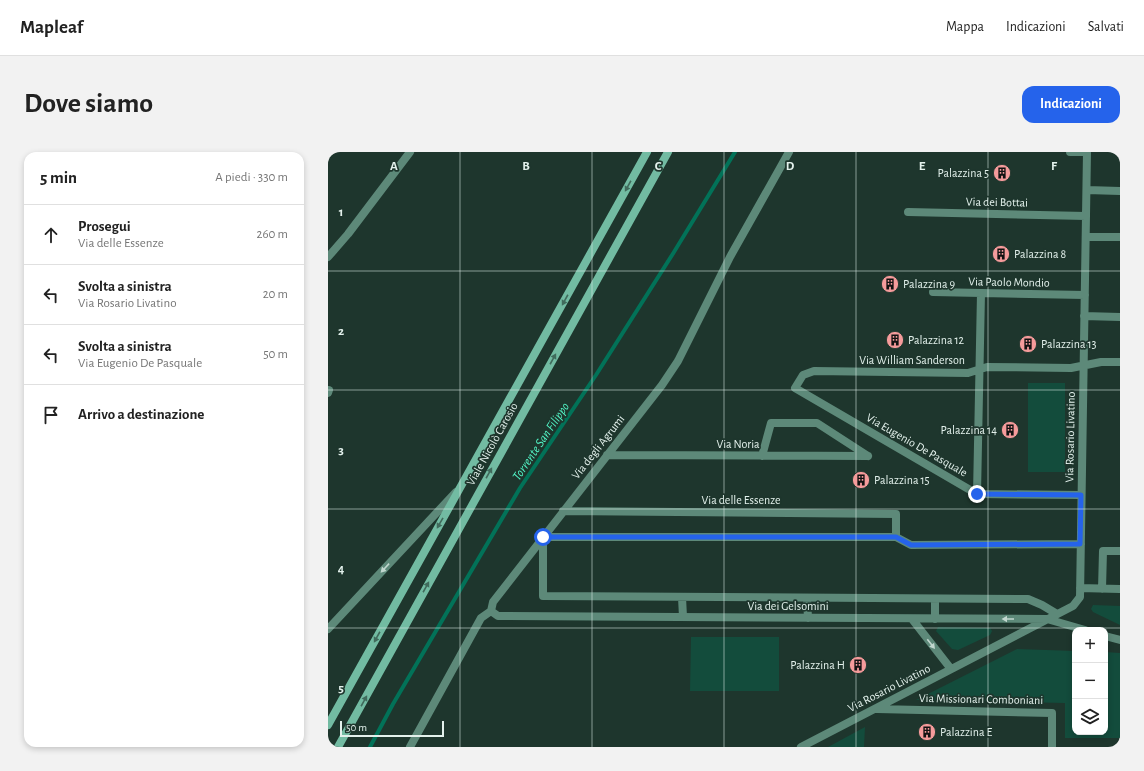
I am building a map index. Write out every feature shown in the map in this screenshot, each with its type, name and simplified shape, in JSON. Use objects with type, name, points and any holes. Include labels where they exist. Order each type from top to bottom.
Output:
[{"type":"main road","name":"Viale Nicolò Carosio","points":[[328,725],[646,152]]},
{"type":"main road","name":"Viale Nicolò Carosio","points":[[338,747],[668,152]]},
{"type":"street","points":[[328,257],[348,234],[410,152]]},
{"type":"street","name":"Via degli Agrumi","points":[[410,747],[481,618],[491,611],[493,602],[662,385],[678,361],[730,257],[789,152]]},
{"type":"street","points":[[1070,152],[1087,152]]},
{"type":"street","name":"Via Rosario Livatino","points":[[801,747],[1073,606],[1080,597],[1087,152]]},
{"type":"street","points":[[1087,190],[1120,191]]},
{"type":"street","name":"Via dei Bottai","points":[[908,212],[1086,216]]},
{"type":"street","points":[[1086,237],[1120,237]]},
{"type":"street","name":"Via Paolo Mondio","points":[[933,292],[1085,295]]},
{"type":"street","points":[[977,494],[981,293]]},
{"type":"street","points":[[1084,316],[1120,317]]},
{"type":"street","name":"Via William Sanderson","points":[[796,388],[803,375],[814,371],[968,373],[987,367],[1071,368],[1101,362],[1120,362]]},
{"type":"street","name":"Via Eugenio De Pasquale","points":[[796,388],[977,494],[1081,495]]},
{"type":"street","name":"Via Noria","points":[[607,455],[762,456],[868,456],[817,423],[771,422],[762,456]]},
{"type":"street","points":[[328,629],[419,530],[460,489]]},
{"type":"street","name":"Via delle Essenze","points":[[563,511],[896,514],[896,537]]},
{"type":"street","points":[[543,537],[896,537],[911,545],[1080,544]]},
{"type":"street","name":"Via dei Gelsomini","points":[[543,537],[543,596],[1028,600],[1042,605],[1057,614]]},
{"type":"street","points":[[1102,589],[1103,551],[1120,551]]},
{"type":"street","points":[[1080,588],[1120,589]]},
{"type":"street","points":[[682,597],[683,617]]},
{"type":"street","points":[[807,598],[808,618]]},
{"type":"street","points":[[935,599],[935,619]]},
{"type":"street","name":"Via dei Gelsomini","points":[[491,611],[498,616],[1047,619],[1075,627]]},
{"type":"street","points":[[912,619],[951,669]]},
{"type":"street","points":[[1108,637],[1120,640]]},
{"type":"street","name":"Via Missionari Comboniani","points":[[875,709],[1052,713],[1052,747]]},
{"type":"green space","points":[[1028,383],[1065,383],[1065,472],[1028,472]]},
{"type":"green space","points":[[1093,605],[1120,606],[1120,625],[1093,612],[1091,609]]},
{"type":"green space","points":[[938,627],[990,628],[992,631],[990,635],[958,650],[952,649],[936,631]]},
{"type":"green space","points":[[691,637],[779,637],[779,691],[690,691]]},
{"type":"green space","points":[[1017,649],[1072,651],[1072,735],[1108,735],[1108,652],[1120,653],[1120,738],[1065,738],[1065,703],[916,700]]},
{"type":"green space","points":[[865,727],[864,747],[828,747]]},
{"type":"waterway","name":"Torrente San Filippo","points":[[370,747],[393,704],[520,488],[596,375],[735,152]]},
{"type":"place","name":"Palazzina 5","points":[[1002,173]]},
{"type":"place","name":"Palazzina 8","points":[[1001,254]]},
{"type":"place","name":"Palazzina 9","points":[[890,284]]},
{"type":"place","name":"Palazzina 12","points":[[895,340]]},
{"type":"place","name":"Palazzina 13","points":[[1028,344]]},
{"type":"place","name":"Palazzina 14","points":[[1010,430]]},
{"type":"place","name":"Palazzina 15","points":[[861,480]]},
{"type":"place","name":"Palazzina H","points":[[858,665]]},
{"type":"place","name":"Palazzina E","points":[[927,732]]},
{"type":"route","points":[[543,537],[896,537],[911,545],[1080,544],[1081,495],[977,494]]}]
